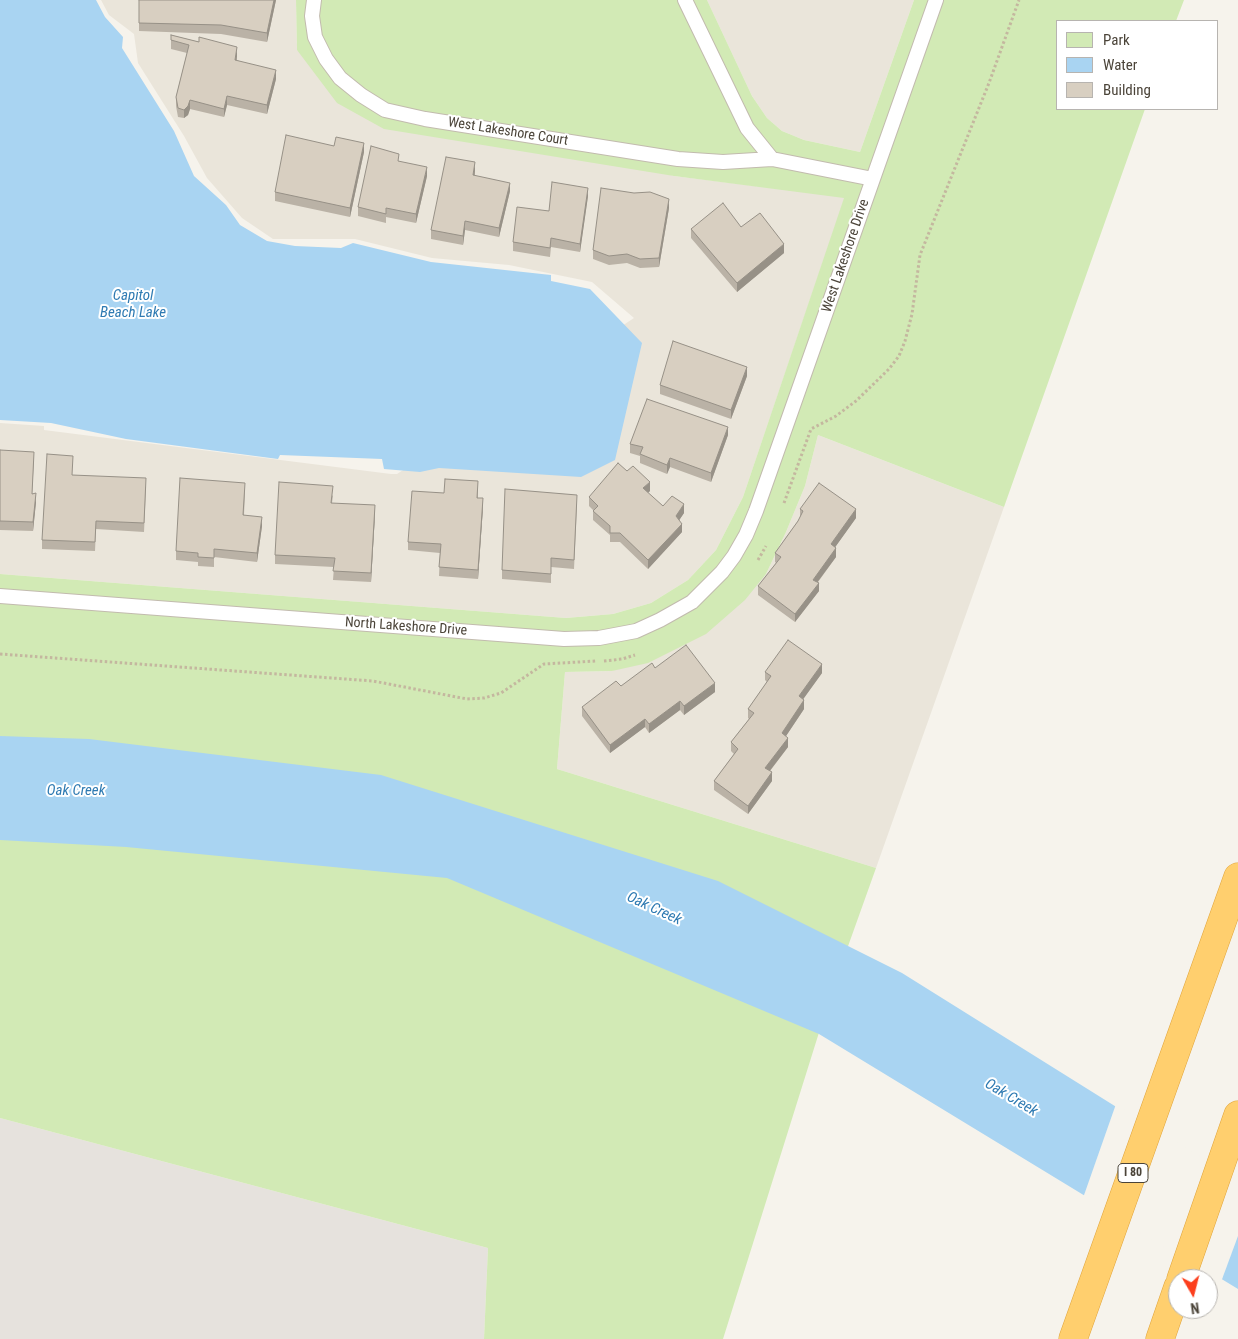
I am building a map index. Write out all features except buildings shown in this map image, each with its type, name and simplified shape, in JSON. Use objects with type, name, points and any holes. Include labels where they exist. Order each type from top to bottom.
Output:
[{"type":"highway","name":"I 80","points":[[1073,1339],[1238,877]]},
{"type":"highway","points":[[1184,1269],[1238,1116]]},
{"type":"highway","points":[[1160,1339],[1168,1316]]},
{"type":"lane","name":"West Lakeshore Court","points":[[314,0],[312,16],[315,37],[326,59],[340,78],[361,95],[385,110],[425,119],[678,159],[723,162],[772,159],[873,179]]},
{"type":"lane","points":[[685,0],[747,128],[772,159]]},
{"type":"lane","name":"West Lakeshore Drive","points":[[756,511],[936,0]]},
{"type":"lane","name":"North Lakeshore Drive","points":[[0,596],[564,639],[599,638],[636,631],[692,602],[722,572],[734,556],[746,535],[756,511]]},
{"type":"path","points":[[782,509],[811,429],[836,416],[856,401],[890,369],[899,356],[912,314],[920,255],[989,84],[1018,0]]},
{"type":"path","points":[[754,567],[768,543]]},
{"type":"path","points":[[0,654],[373,681],[467,699],[484,698],[501,693],[544,664],[622,659],[640,653]]},
{"type":"shaded area","points":[[101,0],[296,0],[297,50],[674,176],[845,197],[743,497],[716,550],[688,580],[651,603],[613,614],[566,618],[0,574],[0,423],[44,426],[44,430],[397,474],[634,318],[592,282],[509,265],[432,258],[355,239],[273,239],[242,218],[207,178],[184,136],[138,63],[134,34],[109,15]]},
{"type":"shaded area","points":[[707,0],[914,0],[860,152],[804,140],[782,131],[767,118],[752,96]]},
{"type":"shaded area","points":[[818,435],[1004,507],[876,868],[557,769],[565,672],[612,671],[766,574],[805,486]]},
{"type":"shaded area","points":[[0,1118],[488,1248],[484,1339],[0,1339]]},
{"type":"green space","points":[[296,0],[707,0],[752,96],[767,118],[782,131],[804,140],[860,152],[914,0],[1184,0],[1176,20],[1056,20],[1056,110],[1145,110],[1004,507],[818,435],[805,486],[786,532],[766,574],[745,600],[706,634],[648,663],[612,671],[565,672],[557,769],[876,868],[832,991],[723,1339],[484,1339],[488,1248],[0,1118],[0,574],[566,618],[613,614],[651,603],[688,580],[716,550],[743,497],[844,198],[674,176],[384,129],[337,103],[297,50]]},
{"type":"water","name":"Capitol Beach Lake","points":[[0,0],[96,0],[105,17],[123,37],[122,48],[174,131],[194,176],[226,205],[240,225],[267,241],[295,246],[341,248],[353,243],[431,262],[551,275],[551,281],[590,289],[642,343],[615,460],[581,477],[439,468],[420,472],[384,469],[382,459],[280,455],[278,459],[126,439],[51,423],[0,420]]},
{"type":"water","name":"Oak Creek","points":[[0,736],[89,739],[381,775],[718,881],[902,973],[1238,1183],[1238,1289],[1218,1277],[1218,1269],[1205,1269],[819,1034],[447,878],[126,847],[0,840]]},
{"type":"pier","points":[[1116,1104],[1238,1180],[1238,1236],[1221,1282],[1218,1280],[1218,1269],[1200,1269],[1083,1198]]}]
